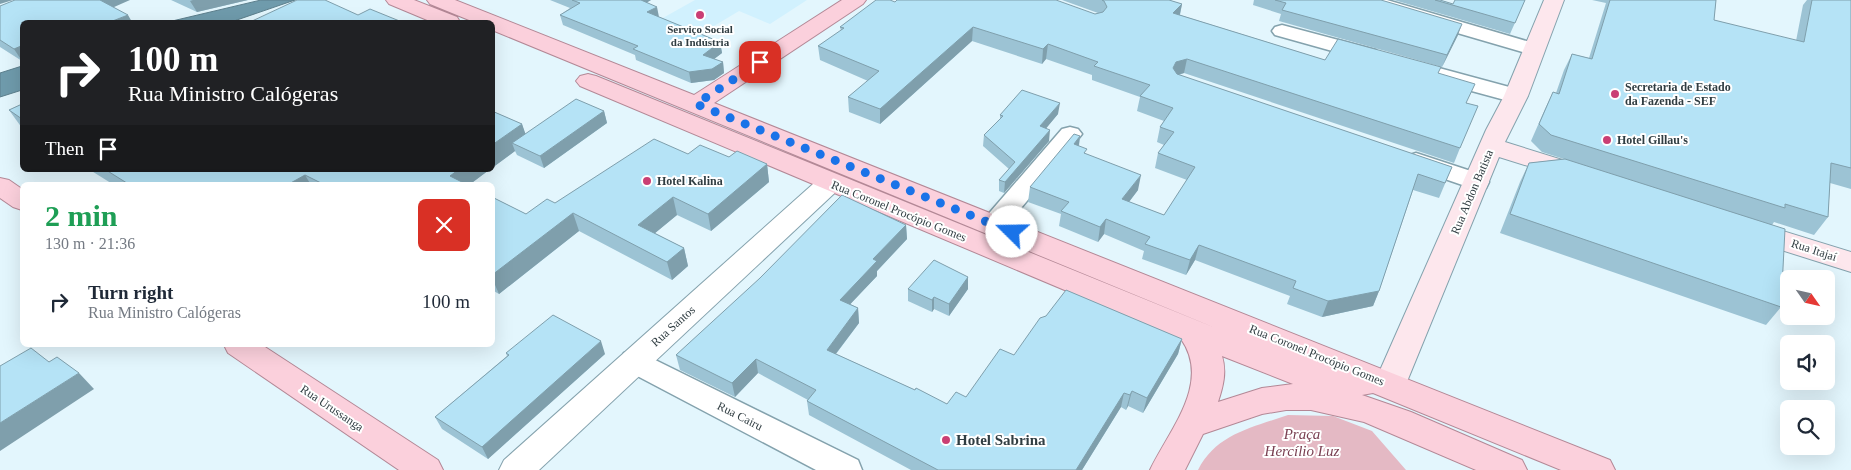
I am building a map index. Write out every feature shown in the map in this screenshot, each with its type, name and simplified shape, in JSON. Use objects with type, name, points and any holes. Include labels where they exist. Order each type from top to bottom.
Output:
[{"type":"main road","points":[[396,0],[444,20]]},
{"type":"main road","name":"Rua Coronel Procópio Gomes","points":[[437,0],[487,20]]},
{"type":"main road","points":[[696,104],[856,0]]},
{"type":"main road","name":"Rua Abdon Batista","points":[[1390,384],[1476,182],[1516,96],[1554,0]]},
{"type":"main road","name":"Rua Coronel Procópio Gomes","points":[[495,23],[1390,384]]},
{"type":"main road","name":"Rua Coronel Procópio Gomes","points":[[495,42],[1192,331],[1306,376],[1390,384]]},
{"type":"main road","points":[[1492,146],[1598,180]]},
{"type":"main road","points":[[0,186],[20,200]]},
{"type":"main road","name":"Rua Itajaí","points":[[1729,223],[1851,262]]},
{"type":"main road","points":[[1167,470],[1191,425],[1206,388],[1209,370],[1207,356],[1192,331]]},
{"type":"main road","name":"Rua Urussanga","points":[[242,347],[426,470]]},
{"type":"main road","points":[[1390,384],[1392,397],[1408,426]]},
{"type":"main road","points":[[1390,384],[1598,470]]},
{"type":"main road","points":[[1191,425],[1247,405],[1288,396],[1338,402],[1408,426],[1510,470]]},
{"type":"street","points":[[1365,0],[1533,49]]},
{"type":"street","points":[[1282,31],[1387,60]]},
{"type":"street","points":[[1416,69],[1516,96]]},
{"type":"street","points":[[994,224],[1070,134]]},
{"type":"street","points":[[1391,153],[1476,182]]},
{"type":"street","name":"Rua Santos","points":[[516,470],[831,182]]},
{"type":"street","name":"Rua Cairu","points":[[635,361],[846,470]]},
{"type":"shaded area","points":[[261,0],[295,0],[237,20],[176,20]]},
{"type":"shaded area","name":"Serviço Social da Indústria","points":[[695,0],[807,0],[770,24],[739,11],[699,35],[661,19]]},
{"type":"shaded area","points":[[20,67],[20,91],[0,97],[0,73]]},
{"type":"green space","name":"Praça Hercílio Luz","points":[[1288,415],[1333,416],[1372,431],[1406,470],[1198,470],[1215,448],[1225,440],[1249,428]]},
{"type":"building","points":[[15,0],[100,0],[128,15],[115,20],[20,20],[20,46],[14,49],[0,40],[0,6]]},
{"type":"building","points":[[297,0],[325,0],[358,15],[370,9],[397,20],[254,20]]},
{"type":"building","points":[[572,0],[641,0],[657,7],[647,12],[720,42],[703,55],[723,62],[712,69],[689,72],[633,49],[638,46],[560,15],[580,3]]},
{"type":"building","points":[[876,0],[895,2],[897,0],[1056,0],[1095,14],[1103,12],[1107,7],[1102,0],[1169,0],[1182,4],[1173,13],[1325,60],[1338,39],[1441,67],[1438,73],[1475,84],[1466,103],[1478,106],[1460,148],[1187,59],[1176,62],[1173,68],[1177,74],[1452,167],[1445,183],[1418,174],[1379,291],[1328,301],[1293,288],[1296,281],[1199,245],[1190,260],[1145,244],[1150,237],[1106,219],[1100,227],[1061,211],[1069,202],[1030,187],[1074,134],[1080,136],[1074,144],[1087,149],[1084,153],[1141,175],[1122,199],[1164,215],[1195,167],[1158,153],[1174,132],[1160,127],[1173,108],[1140,96],[1150,85],[1094,66],[1098,62],[1048,44],[1043,49],[973,27],[880,109],[848,97],[879,71],[818,46],[844,28],[840,27]]},
{"type":"building","points":[[1275,0],[1381,0],[1462,24],[1447,55],[1282,10],[1286,3]]},
{"type":"building","points":[[1435,0],[1453,4],[1455,0],[1525,0],[1515,23]]},
{"type":"building","points":[[1610,0],[1716,0],[1714,20],[1804,42],[1812,0],[1851,0],[1851,168],[1831,163],[1828,217],[1785,204],[1785,208],[1551,135],[1539,124],[1553,92],[1559,94],[1572,54],[1592,59]]},
{"type":"building","points":[[1022,90],[1060,103],[1040,126],[1050,130],[1005,182],[999,180],[1015,162],[984,135],[1003,116],[1000,115]]},
{"type":"building","points":[[576,99],[604,111],[540,156],[512,143]]},
{"type":"building","points":[[20,105],[20,118],[9,110]]},
{"type":"building","points":[[495,112],[522,124],[495,143]]},
{"type":"building","points":[[654,139],[688,154],[700,145],[729,157],[737,151],[767,164],[708,214],[673,197],[638,225],[684,248],[667,262],[573,213],[495,273],[495,198],[526,214],[547,199],[555,203]]},
{"type":"building","points":[[1565,159],[1785,229],[1783,270],[1780,270],[1780,307],[1510,214],[1529,163]]},
{"type":"building","points":[[109,172],[455,172],[450,176],[462,182],[319,182],[305,175],[292,182],[125,182]]},
{"type":"building","points":[[842,195],[906,225],[873,259],[877,261],[840,300],[858,308],[827,350],[915,390],[916,388],[947,404],[956,392],[966,397],[1000,349],[1014,355],[1040,318],[1046,316],[1066,290],[1182,339],[1147,398],[1132,391],[1130,395],[1124,393],[1076,470],[938,470],[807,401],[816,390],[756,359],[732,383],[676,355],[760,278]]},
{"type":"building","points":[[934,260],[968,277],[949,304],[934,297],[932,300],[908,289]]},
{"type":"building","points":[[553,315],[601,341],[482,447],[435,417],[509,355],[506,353]]},
{"type":"building","points":[[31,348],[49,362],[57,357],[79,373],[0,423],[0,366]]},
{"type":"place","name":"Serviço Social da Indústria","points":[[700,15]]},
{"type":"place","name":"Secretaria de Estado da Fazenda - SEF","points":[[1615,94]]},
{"type":"place","name":"Hotel Gillau's","points":[[1607,140]]},
{"type":"place","name":"Hotel Kalina","points":[[647,181]]},
{"type":"place","name":"Hotel Sabrina","points":[[946,440]]},
{"type":"route","points":[[760,62],[696,104],[1012,232]]}]
